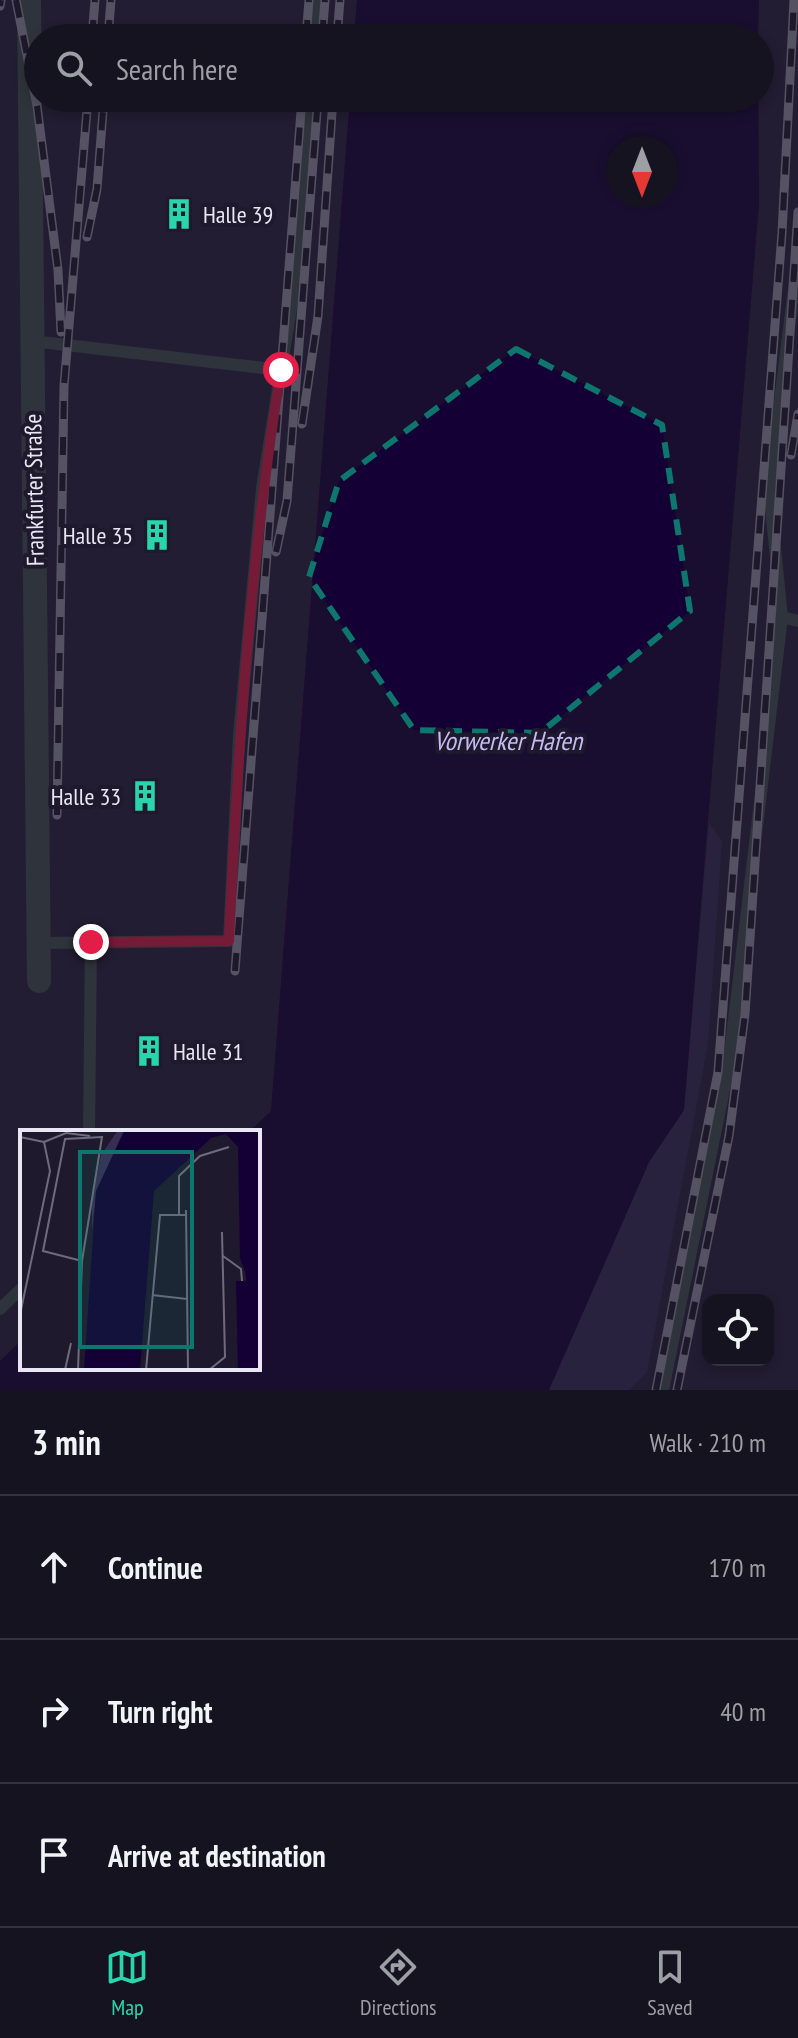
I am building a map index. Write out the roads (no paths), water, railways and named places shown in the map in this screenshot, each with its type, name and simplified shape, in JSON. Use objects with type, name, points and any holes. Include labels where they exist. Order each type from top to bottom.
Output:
[{"type":"street","name":"Frankfurter Straße","points":[[29,0],[29,24]]},
{"type":"street","name":"Frankfurter Straße","points":[[30,112],[39,981]]},
{"type":"lane","points":[[314,24],[316,0]]},
{"type":"lane","points":[[39,943],[229,941],[239,735],[262,488],[296,277],[308,112]]},
{"type":"lane","points":[[663,1390],[728,1070],[782,617],[769,488],[798,257]]},
{"type":"lane","points":[[32,341],[281,370]]},
{"type":"lane","points":[[782,617],[798,621]]},
{"type":"lane","points":[[89,1130],[91,942]]},
{"type":"lane","points":[[0,1309],[20,1290]]},
{"type":"water","points":[[357,0],[759,0],[758,24],[355,24]]},
{"type":"water","name":"Vorwerker Hafen","points":[[349,112],[758,112],[759,203],[684,1110],[649,1162],[549,1390],[0,1390],[0,1361],[20,1342],[20,1370],[260,1370],[260,1130],[251,1130],[271,1111]]},
{"type":"railway","points":[[0,6],[1,0]]},
{"type":"railway","points":[[16,0],[24,40]]},
{"type":"railway","points":[[93,24],[95,0]]},
{"type":"railway","points":[[109,24],[111,0]]},
{"type":"railway","points":[[307,24],[309,0]]},
{"type":"railway","points":[[323,24],[325,0]]},
{"type":"railway","points":[[338,24],[340,0]]},
{"type":"railway","points":[[656,1390],[718,1072],[782,233],[794,0]]},
{"type":"railway","points":[[38,112],[58,270],[61,332]]},
{"type":"railway","points":[[57,815],[64,386],[87,112]]},
{"type":"railway","points":[[87,237],[97,189],[103,112]]},
{"type":"railway","points":[[235,971],[301,112]]},
{"type":"railway","points":[[276,552],[287,501],[317,112]]},
{"type":"railway","points":[[302,424],[318,316],[332,112]]},
{"type":"railway","points":[[677,1390],[729,1136],[745,1014],[798,212]]},
{"type":"railway","points":[[791,455],[798,414]]},
{"type":"place","name":"Halle 39","points":[[179,214]]},
{"type":"place","name":"Halle 35","points":[[157,535]]},
{"type":"place","name":"Halle 33","points":[[145,796]]},
{"type":"place","name":"Halle 31","points":[[149,1051]]}]
